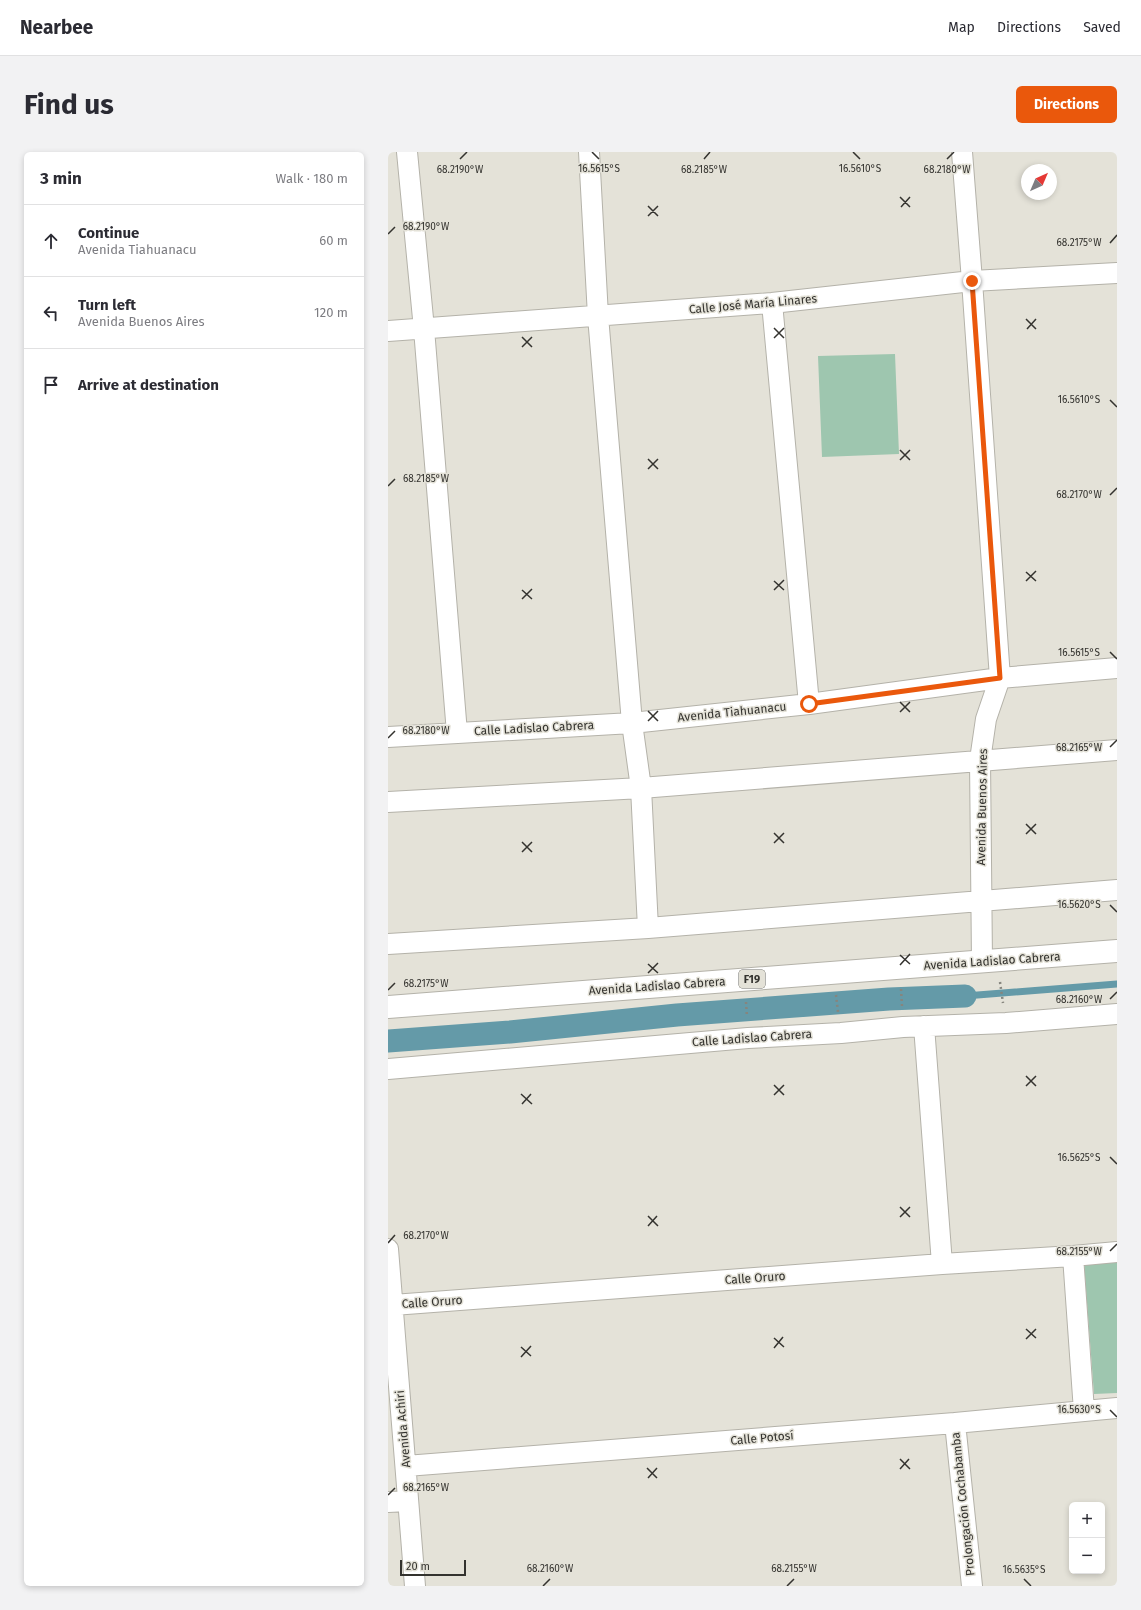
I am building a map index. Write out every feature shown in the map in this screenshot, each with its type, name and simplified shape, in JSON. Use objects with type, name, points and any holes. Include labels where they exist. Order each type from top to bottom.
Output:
[{"type":"highway","name":"Avenida Ladislao Cabrera","points":[[388,1007],[1117,951]]},
{"type":"street","points":[[408,152],[457,733]]},
{"type":"street","points":[[589,152],[598,316],[632,723],[641,788],[648,928]]},
{"type":"street","name":"Avenida Buenos Aires","points":[[962,152],[1000,678],[986,719],[980,760],[982,962]]},
{"type":"street","name":"Calle José María Linares","points":[[388,331],[772,303],[972,281],[1117,273]]},
{"type":"street","points":[[772,303],[809,704]]},
{"type":"street","name":"Avenida Tiahuanacu","points":[[632,723],[809,704],[1000,678],[1117,668]]},
{"type":"street","name":"Calle Ladislao Cabrera","points":[[388,737],[632,723]]},
{"type":"street","points":[[388,802],[641,788],[1117,750]]},
{"type":"street","points":[[388,944],[648,928],[1117,890]]},
{"type":"street","name":"Calle Ladislao Cabrera","points":[[388,1069],[748,1038],[924,1026],[1006,1023],[1117,1014]]},
{"type":"street","points":[[924,1026],[942,1264]]},
{"type":"street","name":"Avenida Achiri","points":[[388,1249],[415,1586]]},
{"type":"street","name":"Calle Oruro","points":[[393,1305],[1117,1252]]},
{"type":"street","points":[[1073,1256],[1084,1411]]},
{"type":"street","name":"Calle Potosí","points":[[406,1466],[955,1423],[1117,1408]]},
{"type":"street","name":"Prolongación Cochabamba","points":[[955,1423],[972,1586]]},
{"type":"street","points":[[388,1502],[408,1501]]},
{"type":"path","points":[[1000,982],[1004,1007]]},
{"type":"path","points":[[900,983],[902,1013]]},
{"type":"path","points":[[746,1005],[748,1024]]},
{"type":"green space","points":[[895,354],[899,454],[822,457],[818,356]]},
{"type":"green space","points":[[1117,1261],[1117,1393],[1094,1394],[1084,1263]]},
{"type":"waterway","points":[[965,996],[1117,984]]},
{"type":"waterway","points":[[388,1041],[510,1032],[677,1015],[889,999],[965,996]]},
{"type":"route","points":[[809,704],[1000,678],[972,281]]}]
